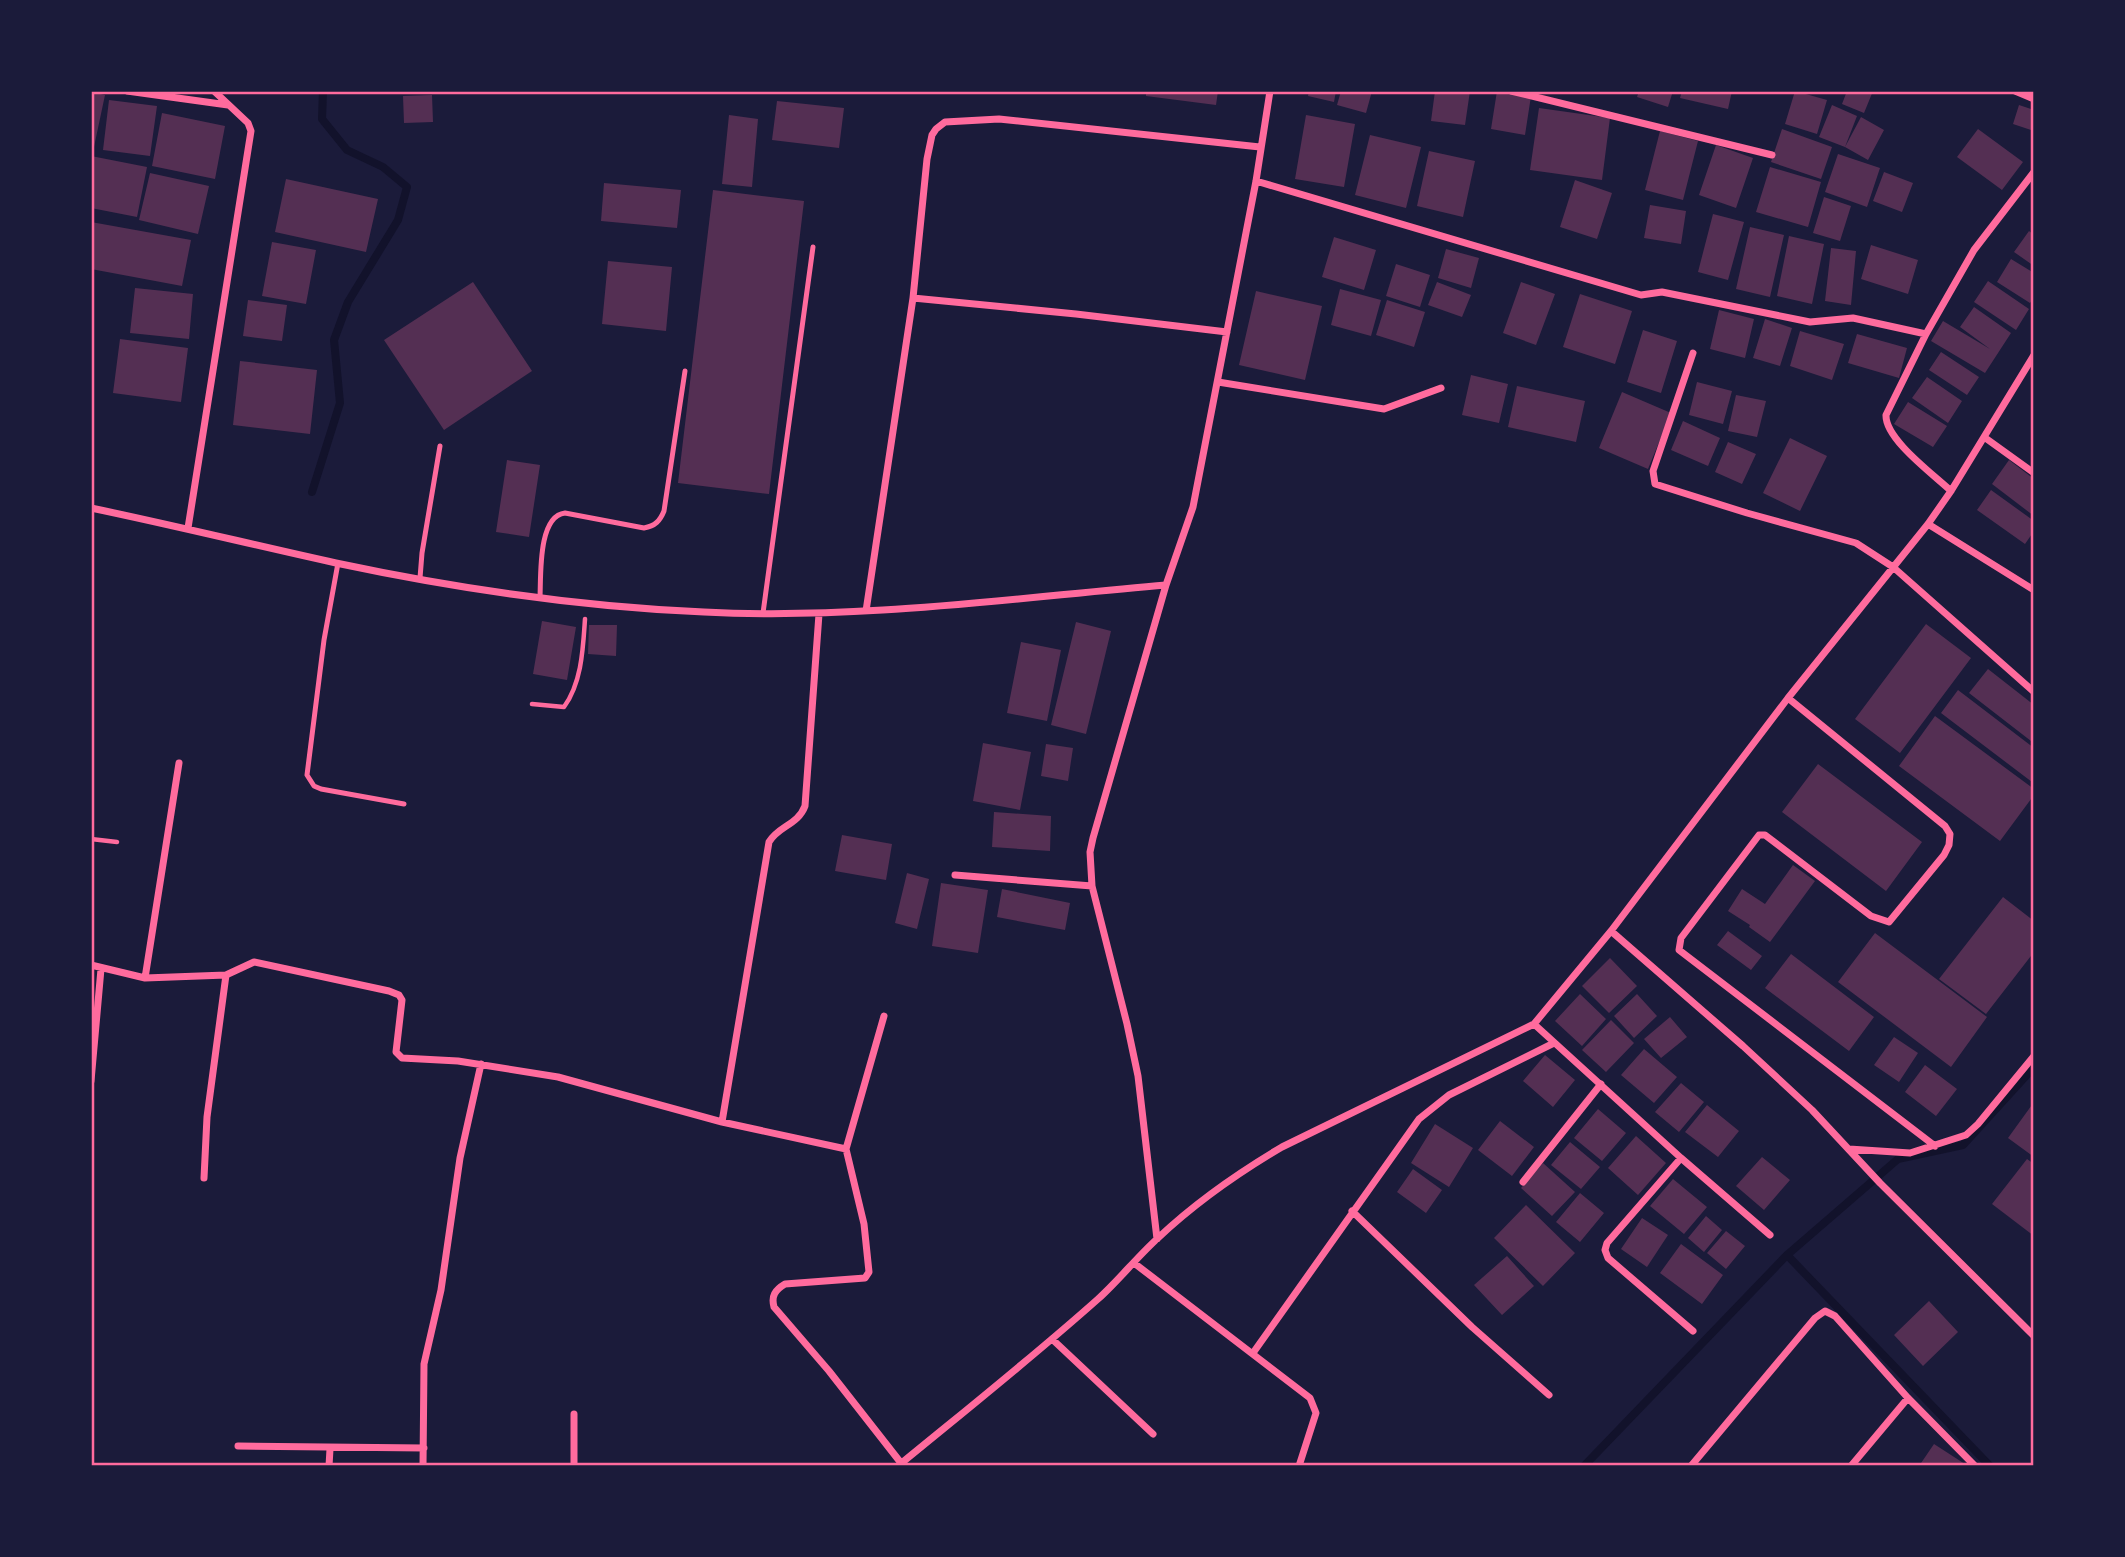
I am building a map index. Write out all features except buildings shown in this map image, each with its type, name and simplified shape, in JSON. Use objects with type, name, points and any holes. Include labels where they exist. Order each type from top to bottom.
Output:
[{"type":"street","points":[[127,91],[229,105]]},
{"type":"street","points":[[188,528],[251,131],[248,123],[214,91]]},
{"type":"street","points":[[1157,1239],[1138,1076],[1092,886],[1090,852],[1167,585],[1193,507],[1256,181],[1270,91]]},
{"type":"street","points":[[1511,91],[1772,155]]},
{"type":"street","points":[[2015,91],[2034,99]]},
{"type":"street","points":[[866,611],[913,298],[919,227],[932,135],[945,122],[999,119],[1260,147]]},
{"type":"street","points":[[1951,491],[1895,438],[1886,421],[1886,415],[1974,250],[2034,172]]},
{"type":"street","points":[[1256,181],[1641,295],[1662,292],[1810,322],[1853,318],[1927,334]]},
{"type":"street","points":[[913,298],[1227,332]]},
{"type":"street","points":[[1693,353],[1653,471],[1655,484],[1856,543],[1893,567],[2034,692]]},
{"type":"street","points":[[884,1016],[846,1149],[864,1224],[869,1272],[865,1278],[785,1284],[778,1289],[773,1301],[774,1307],[829,1371],[899,1465],[1052,1339],[1157,1239],[1256,1162],[1282,1146],[1534,1024],[1611,931],[1788,698],[1927,524],[1951,491],[2034,355]]},
{"type":"street","points":[[1218,382],[1378,409],[1392,408],[1441,388]]},
{"type":"street","points":[[1984,438],[2034,473]]},
{"type":"street","points":[[91,508],[337,564],[587,604],[704,612],[819,614],[1167,585]]},
{"type":"street","points":[[1927,524],[2034,590]]},
{"type":"street","points":[[722,1122],[769,842],[777,832],[796,821],[805,806],[819,614]]},
{"type":"street","points":[[1788,698],[1945,826],[1951,834],[1949,845],[1944,855],[1889,922],[1871,916],[1765,835],[1759,835],[1681,938],[1679,950],[1935,1146]]},
{"type":"street","points":[[145,978],[178,763]]},
{"type":"street","points":[[956,875],[1092,886]]},
{"type":"street","points":[[1611,931],[1812,1110],[1880,1183],[2034,1336]]},
{"type":"street","points":[[91,965],[145,978],[226,975],[254,962],[396,994],[402,1000],[396,1052],[399,1057],[481,1064],[558,1077],[722,1122],[846,1149]]},
{"type":"street","points":[[91,1081],[101,969]]},
{"type":"street","points":[[204,1178],[207,1118],[226,975]]},
{"type":"street","points":[[1534,1024],[1770,1235]]},
{"type":"street","points":[[1253,1353],[1419,1119],[1449,1096],[1554,1043]]},
{"type":"street","points":[[1848,1149],[1910,1153],[1966,1135],[2034,1056]]},
{"type":"street","points":[[423,1466],[424,1364],[447,1256],[460,1158],[481,1064]]},
{"type":"street","points":[[1523,1182],[1601,1084]]},
{"type":"street","points":[[1681,1158],[1607,1243],[1605,1250],[1608,1258],[1693,1331]]},
{"type":"street","points":[[1352,1211],[1472,1327],[1549,1395]]},
{"type":"street","points":[[1134,1263],[1310,1398],[1316,1413],[1299,1466]]},
{"type":"street","points":[[1691,1466],[1815,1318],[1825,1311],[1835,1316],[1908,1398],[1975,1466]]},
{"type":"street","points":[[1052,1339],[1153,1434]]},
{"type":"street","points":[[1852,1466],[1908,1398]]},
{"type":"street","points":[[574,1414],[574,1466]]},
{"type":"street","points":[[238,1446],[424,1448]]},
{"type":"street","points":[[329,1466],[330,1449]]},
{"type":"lane","points":[[763,613],[813,247]]},
{"type":"lane","points":[[540,597],[541,563],[548,524],[556,515],[565,513],[644,528],[660,519],[664,512],[685,371]]},
{"type":"lane","points":[[421,578],[421,561],[440,446]]},
{"type":"lane","points":[[337,564],[324,640],[307,775],[314,786],[321,789],[404,804]]},
{"type":"path","points":[[532,704],[564,707],[572,696],[582,660],[587,604]]},
{"type":"path","points":[[91,839],[117,842]]},
{"type":"waterway","points":[[312,492],[340,403],[334,340],[348,302],[398,220],[407,187],[383,167],[347,150],[322,119],[323,91]]},
{"type":"waterway","points":[[1584,1466],[1787,1255],[1898,1159],[1963,1145],[2034,1067]]},
{"type":"waterway","points":[[1787,1255],[1990,1466]]}]
